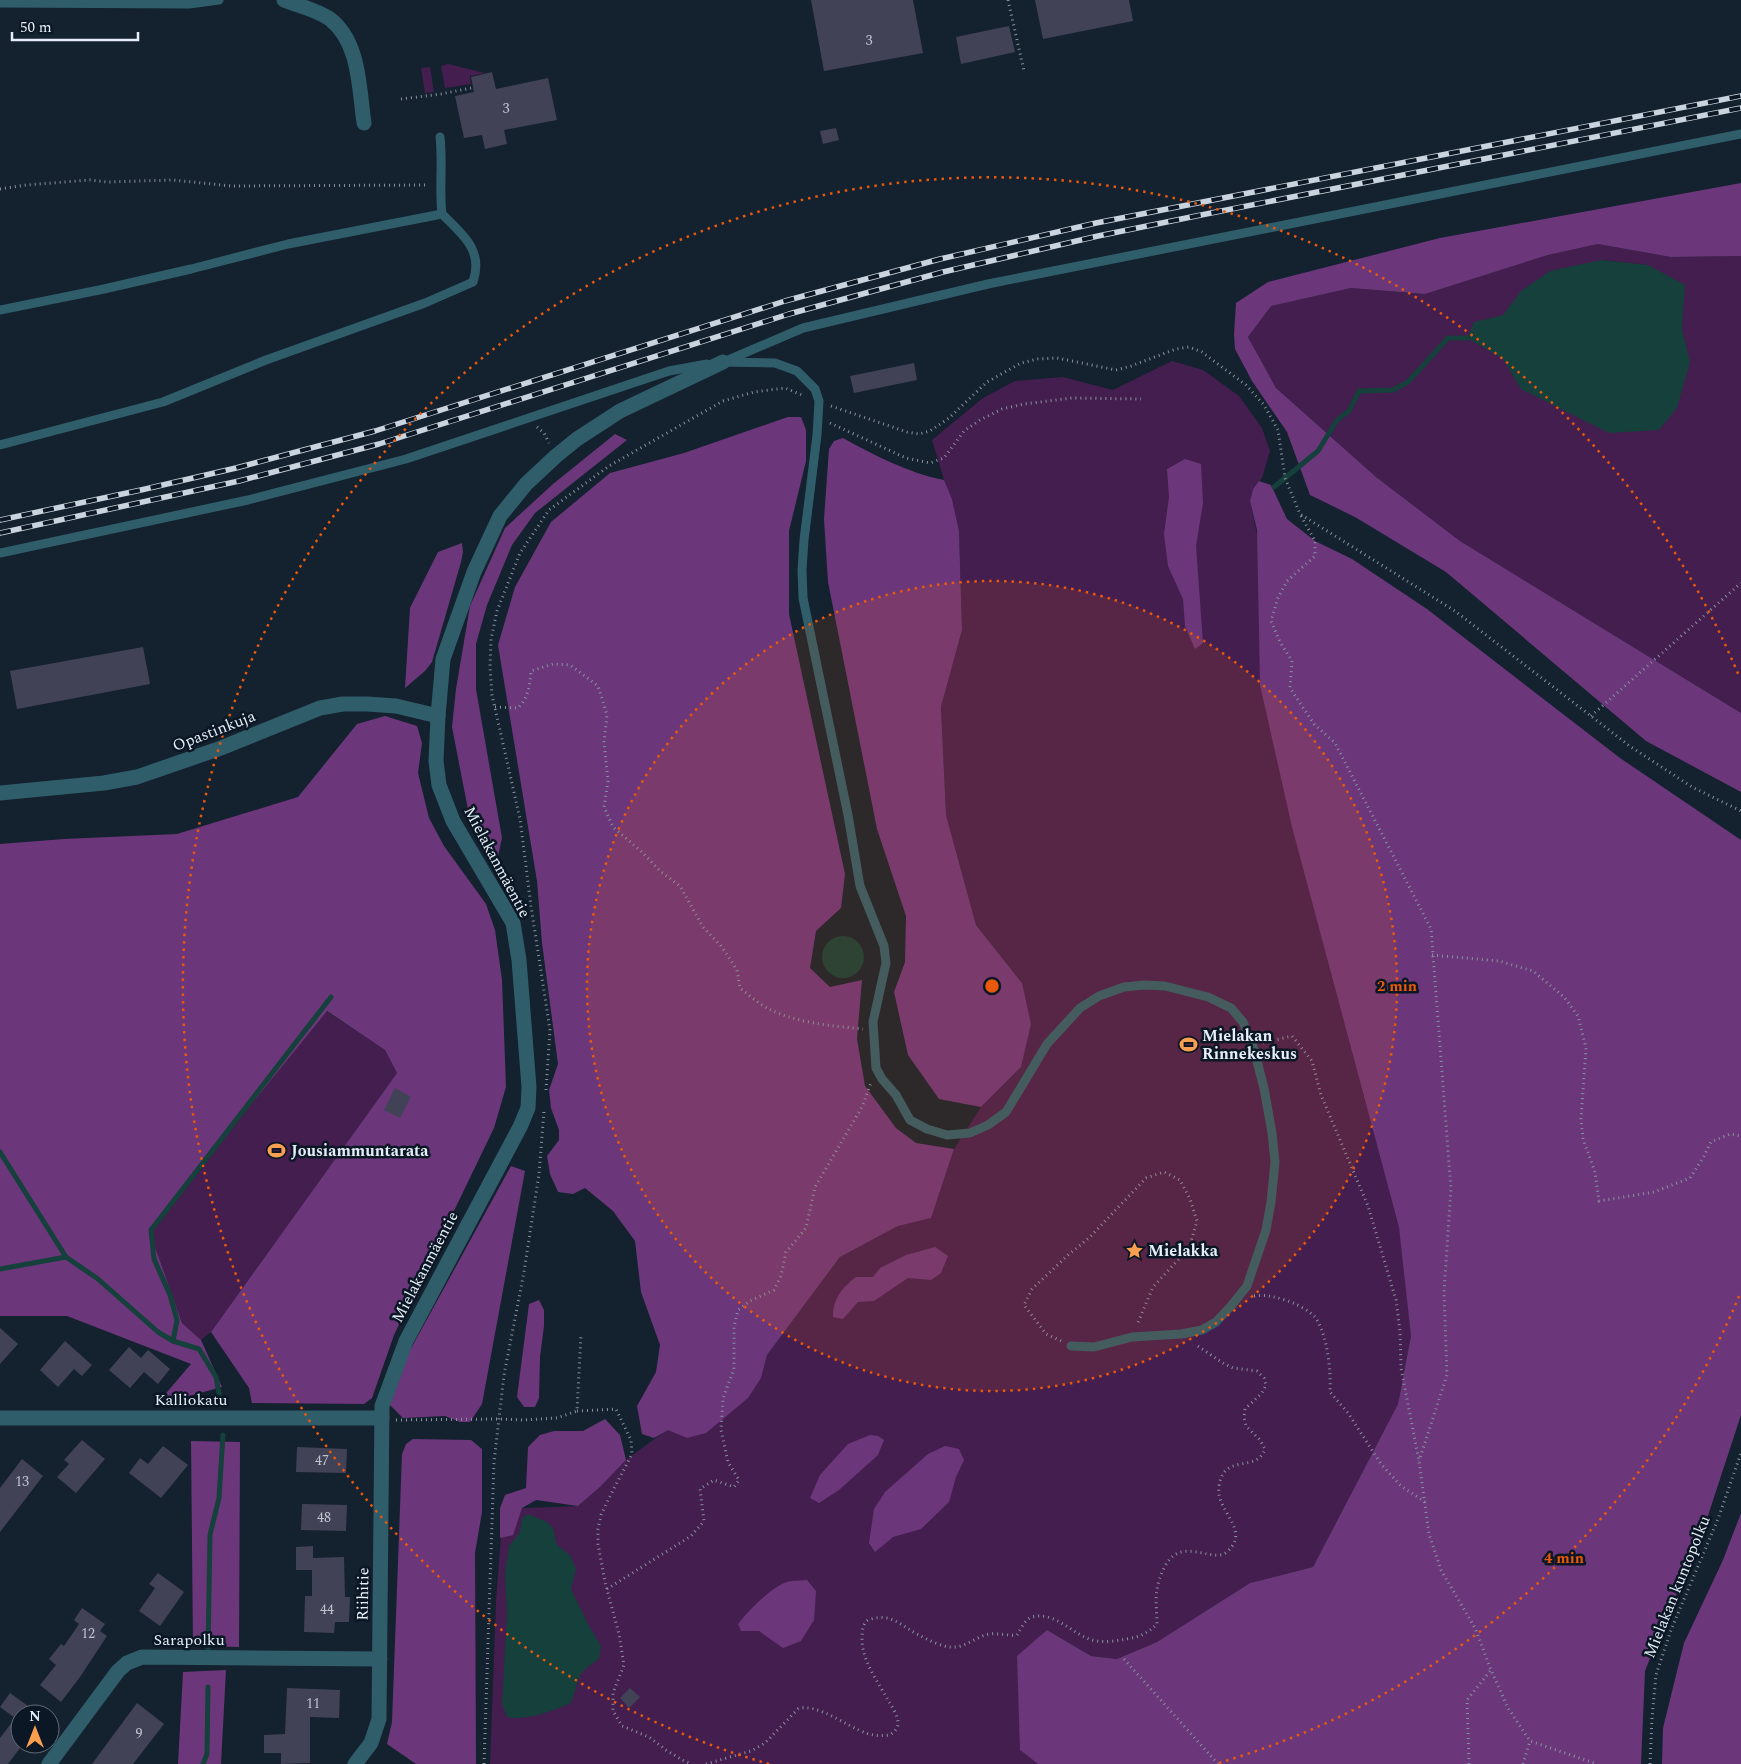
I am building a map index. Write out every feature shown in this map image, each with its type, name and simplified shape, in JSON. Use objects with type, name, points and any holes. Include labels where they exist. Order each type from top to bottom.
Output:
[{"type":"street","points":[[284,0],[321,14],[331,20],[346,39],[352,49],[355,62],[364,123]]},
{"type":"street","name":"Mielakanmäentie","points":[[382,1418],[382,1406],[406,1341],[520,1127],[528,1108],[529,1087],[525,1026],[519,960],[513,923],[453,821],[439,785],[436,761],[443,659],[474,572],[500,516],[526,484],[577,439],[620,411],[723,362]]},
{"type":"street","name":"Opastinkuja","points":[[0,793],[104,783],[137,777],[221,748],[320,708],[343,704],[367,704],[396,706],[438,716]]},
{"type":"street","name":"Kalliokatu","points":[[0,1418],[382,1418]]},
{"type":"street","name":"Riihitie","points":[[355,1764],[371,1742],[379,1719],[382,1418]]},
{"type":"street","name":"Sarapolku","points":[[49,1764],[118,1671],[127,1663],[142,1657],[380,1659]]},
{"type":"lane","points":[[0,3],[189,4],[219,0]]},
{"type":"lane","points":[[723,362],[802,328],[988,284],[1741,134]]},
{"type":"lane","points":[[0,445],[163,402],[266,360],[425,303],[473,282],[477,271],[473,252],[466,238],[442,214],[440,136]]},
{"type":"lane","points":[[0,310],[123,285],[288,244],[442,214]]},
{"type":"lane","points":[[0,553],[257,498],[406,459],[669,371],[723,362],[775,362],[797,371],[815,389],[819,401],[814,468],[804,540],[803,598],[848,815],[860,886],[884,946],[886,963],[873,1022],[876,1068],[882,1079],[896,1095],[910,1120],[927,1129],[947,1135],[970,1133],[988,1125],[1006,1112],[1047,1044],[1080,1008],[1099,996],[1124,987],[1144,985],[1165,986],[1208,997],[1231,1008],[1243,1022],[1253,1046],[1264,1088],[1275,1162],[1266,1230],[1246,1286],[1216,1322],[1202,1330],[1181,1334],[1132,1337],[1094,1347],[1071,1346]]},
{"type":"path","points":[[1008,0],[1024,71]]},
{"type":"path","points":[[401,99],[471,88]]},
{"type":"path","points":[[0,189],[90,180],[107,182],[173,180],[241,186],[440,184]]},
{"type":"path","points":[[818,418],[906,458],[930,463],[944,458],[964,431],[980,420],[1002,409],[1024,404],[1072,398],[1141,399]]},
{"type":"path","points":[[527,418],[544,433],[556,456]]},
{"type":"path","points":[[1300,514],[1315,542],[1315,556],[1287,581],[1278,598],[1271,621],[1280,642],[1292,661],[1290,688],[1314,724],[1335,743],[1430,929],[1451,1189],[1444,1292],[1447,1375],[1419,1461]]},
{"type":"path","points":[[1591,716],[1741,583]]},
{"type":"path","points":[[495,707],[518,708],[525,701],[530,684],[531,671],[553,664],[570,665],[591,680],[598,686],[607,715],[604,759],[608,781],[604,807],[613,827],[643,853],[660,872],[680,886],[703,927],[722,947],[737,970],[740,988],[768,1008],[790,1018],[874,1030]]},
{"type":"path","points":[[1432,956],[1499,961],[1533,971],[1564,998],[1578,1016],[1586,1048],[1581,1119],[1583,1139],[1595,1172],[1599,1201],[1654,1192],[1690,1178],[1711,1142],[1730,1134],[1741,1136]]},
{"type":"path","points":[[1253,1046],[1292,1036],[1312,1061],[1321,1095],[1368,1206],[1396,1300],[1400,1331],[1401,1368],[1419,1461],[1429,1534],[1441,1570],[1475,1628],[1508,1708],[1530,1741],[1597,1764]]},
{"type":"path","points":[[607,1589],[691,1536],[704,1521],[700,1490],[714,1480],[734,1487],[739,1480],[728,1462],[722,1430],[723,1398],[734,1369],[734,1327],[738,1310],[750,1301],[774,1290],[780,1276],[786,1252],[806,1228],[815,1186],[862,1107],[876,1068]]},
{"type":"path","points":[[1071,1346],[1046,1334],[1024,1305],[1032,1289],[1090,1237],[1146,1178],[1164,1172],[1180,1180],[1190,1199],[1196,1221],[1189,1248],[1153,1287],[1132,1337]]},
{"type":"path","points":[[1231,1306],[1249,1297],[1264,1294],[1294,1302],[1317,1318],[1325,1343],[1330,1374],[1330,1392],[1348,1413],[1382,1464],[1401,1486],[1424,1502]]},
{"type":"path","points":[[577,1411],[581,1334]]},
{"type":"path","points":[[706,1764],[751,1751],[765,1743],[798,1709],[804,1707],[815,1708],[868,1734],[890,1735],[896,1729],[898,1723],[896,1713],[868,1666],[862,1650],[864,1624],[868,1620],[881,1616],[893,1619],[919,1636],[950,1647],[967,1645],[982,1636],[992,1634],[1017,1635],[1026,1620],[1032,1617],[1050,1617],[1092,1640],[1112,1642],[1135,1638],[1148,1633],[1157,1624],[1156,1590],[1160,1576],[1169,1561],[1176,1554],[1196,1552],[1218,1556],[1228,1553],[1235,1541],[1236,1530],[1220,1501],[1218,1492],[1220,1481],[1226,1469],[1241,1463],[1256,1462],[1265,1450],[1260,1440],[1246,1426],[1244,1417],[1246,1409],[1262,1393],[1266,1386],[1264,1378],[1257,1370],[1233,1368],[1222,1363],[1181,1334]]},
{"type":"path","points":[[382,1418],[394,1420],[522,1420],[557,1418],[577,1411],[616,1409],[631,1440],[632,1454],[608,1498],[601,1514],[598,1529],[598,1544],[619,1634],[624,1665],[613,1694],[614,1711],[622,1726],[650,1738],[678,1758],[692,1764]]},
{"type":"path","name":"Mielakan kuntopolku","points":[[1650,1764],[1656,1675],[1671,1630],[1718,1519],[1741,1453]]},
{"type":"path","points":[[1124,1659],[1218,1764]]},
{"type":"path","points":[[1469,1764],[1467,1700],[1491,1670]]},
{"type":"path","points":[[1523,1764],[1530,1741]]},
{"type":"shaded area","points":[[448,64],[485,73],[470,76],[471,84],[445,88],[441,66]]},
{"type":"shaded area","points":[[430,67],[434,92],[425,93],[421,68]]},
{"type":"shaded area","points":[[1741,183],[1741,256],[1671,257],[1598,244],[1548,255],[1425,294],[1351,288],[1271,306],[1248,337],[1276,388],[1376,477],[1460,541],[1741,713],[1741,792],[1646,741],[1446,572],[1355,517],[1310,495],[1287,432],[1252,381],[1235,349],[1234,334],[1236,303],[1268,282],[1440,238]]},
{"type":"shaded area","points":[[1598,244],[1671,257],[1741,256],[1741,713],[1460,541],[1376,477],[1276,388],[1248,337],[1270,306],[1351,288],[1425,294],[1548,255]],"holes":[[[1601,260],[1647,265],[1657,284],[1586,314]]]},
{"type":"shaded area","points":[[1601,260],[1648,265],[1685,285],[1682,329],[1690,362],[1677,408],[1659,430],[1609,433],[1521,389],[1503,359],[1467,338],[1474,322],[1503,315],[1521,291],[1550,271]]},
{"type":"shaded area","name":"Mielakan Rinnekeskus","points":[[1172,361],[1203,370],[1239,396],[1262,428],[1270,451],[1262,478],[1253,489],[1250,501],[1400,1223],[1411,1336],[1398,1404],[1313,1567],[1250,1583],[1157,1642],[1117,1659],[1091,1656],[1047,1630],[1020,1750],[1038,1764],[490,1764],[496,1602],[503,1509],[578,1506],[600,1487],[626,1460],[668,1429],[687,1438],[761,1378],[767,1355],[840,1257],[898,1226],[931,1217],[954,1149],[981,1107],[1021,1067],[1022,983],[976,925],[946,815],[941,707],[962,630],[959,531],[952,499],[932,440],[983,398],[1015,381],[1063,377],[1113,390]]},
{"type":"shaded area","points":[[788,417],[801,417],[806,430],[806,461],[789,531],[789,614],[845,874],[841,908],[816,931],[810,968],[830,987],[862,980],[857,1039],[865,1086],[896,1128],[916,1143],[954,1149],[931,1218],[898,1226],[840,1257],[767,1355],[761,1378],[748,1398],[706,1433],[687,1438],[668,1430],[654,1438],[642,1434],[637,1406],[656,1372],[660,1345],[641,1292],[635,1241],[613,1211],[585,1188],[573,1194],[558,1192],[550,1174],[547,1156],[559,1140],[559,1130],[551,1108],[549,1090],[558,1064],[542,943],[537,881],[498,645],[515,587],[551,522],[610,473],[684,453]]},
{"type":"shaded area","points":[[615,434],[627,440],[535,513],[512,545],[487,605],[476,644],[476,689],[502,838],[498,856],[486,856],[471,825],[452,727],[456,689],[470,606],[505,528],[553,484]]},
{"type":"shaded area","points":[[843,438],[904,468],[944,480],[952,499],[959,531],[962,630],[941,707],[946,815],[976,925],[1022,983],[1031,1024],[1021,1067],[981,1107],[939,1099],[908,1055],[894,992],[905,962],[906,916],[877,829],[828,582],[824,519],[829,449],[834,441]]},
{"type":"shaded area","points":[[1185,459],[1201,464],[1203,503],[1196,546],[1203,643],[1195,649],[1185,626],[1183,599],[1168,566],[1164,534],[1169,497],[1167,469]]},
{"type":"shaded area","points":[[1259,481],[1271,485],[1287,519],[1315,541],[1352,559],[1427,609],[1620,758],[1741,840],[1741,1415],[1700,1540],[1645,1671],[1641,1764],[1038,1764],[1020,1750],[1017,1656],[1047,1630],[1091,1656],[1117,1659],[1157,1642],[1250,1583],[1313,1567],[1398,1404],[1411,1336],[1399,1227],[1292,827],[1260,685],[1257,530],[1250,501],[1253,489]]},
{"type":"shaded area","points":[[462,543],[461,562],[432,662],[425,671],[405,688],[410,608],[438,552]]},
{"type":"shaded area","points":[[385,716],[417,726],[422,743],[418,773],[429,818],[444,846],[486,904],[495,930],[502,980],[506,1087],[494,1128],[394,1335],[372,1398],[364,1404],[252,1403],[249,1388],[211,1332],[397,1073],[385,1050],[327,1011],[149,1230],[182,1323],[201,1340],[222,1387],[156,1405],[191,1364],[67,1316],[0,1316],[0,844],[177,834],[298,797],[357,724]]},
{"type":"shaded area","points":[[839,936],[847,936],[858,942],[864,957],[858,972],[847,978],[839,978],[828,972],[822,961],[822,953],[828,942]]},
{"type":"shaded area","name":"Jousiammuntarata","points":[[326,1011],[385,1050],[397,1073],[211,1332],[201,1340],[182,1323],[149,1230]]},
{"type":"shaded area","points":[[511,1166],[525,1171],[482,1404],[470,1422],[460,1422],[445,1416],[403,1418],[389,1404],[403,1363]]},
{"type":"shaded area","points":[[935,1247],[948,1256],[941,1273],[931,1280],[908,1278],[874,1301],[858,1302],[843,1319],[833,1317],[833,1310],[839,1294],[856,1277],[873,1277],[880,1268],[906,1255]]},
{"type":"shaded area","points":[[539,1300],[544,1310],[544,1326],[540,1357],[539,1398],[535,1407],[524,1407],[517,1397],[529,1304]]},
{"type":"shaded area","points":[[605,1419],[620,1435],[626,1460],[600,1487],[578,1506],[536,1500],[522,1508],[513,1535],[500,1538],[500,1508],[505,1495],[526,1488],[528,1447],[540,1435],[554,1431],[583,1431]]},
{"type":"shaded area","points":[[870,1435],[878,1436],[884,1440],[878,1455],[839,1490],[819,1503],[810,1498],[820,1475],[848,1444]]},
{"type":"shaded area","points":[[413,1439],[471,1440],[482,1449],[482,1512],[475,1553],[476,1764],[416,1764],[387,1744],[392,1722],[402,1454],[406,1444]]},
{"type":"shaded area","points":[[191,1441],[240,1442],[239,1647],[193,1646]]},
{"type":"shaded area","points":[[945,1446],[959,1449],[964,1460],[956,1477],[949,1502],[921,1529],[893,1537],[875,1552],[869,1543],[874,1509],[885,1492],[928,1454]]},
{"type":"shaded area","points":[[1741,1513],[1741,1764],[1662,1764],[1663,1728],[1684,1643],[1723,1560]]},
{"type":"shaded area","points":[[528,1514],[547,1522],[553,1528],[557,1545],[570,1555],[576,1569],[571,1589],[601,1646],[599,1659],[581,1674],[571,1703],[540,1714],[515,1718],[507,1717],[502,1704],[507,1614],[505,1573],[509,1546],[520,1532],[522,1518]]},
{"type":"shaded area","points":[[807,1580],[816,1591],[814,1620],[801,1641],[783,1648],[759,1631],[741,1631],[738,1624],[767,1594],[787,1582]]},
{"type":"shaded area","points":[[226,1670],[221,1764],[178,1764],[183,1672]]},
{"type":"building","points":[[811,0],[913,0],[923,53],[824,71]]},
{"type":"building","points":[[1035,0],[1129,0],[1133,21],[1043,39]]},
{"type":"building","points":[[1009,26],[1015,52],[961,64],[956,37]]},
{"type":"building","points":[[492,72],[496,89],[548,78],[557,120],[504,130],[507,144],[485,149],[482,135],[464,138],[455,96],[474,92],[471,77]]},
{"type":"building","points":[[836,128],[839,140],[823,144],[820,131]]},
{"type":"building","points":[[914,363],[917,380],[854,393],[850,376]]},
{"type":"building","points":[[143,647],[150,684],[17,709],[10,671]]},
{"type":"building","points":[[395,1088],[411,1097],[400,1118],[384,1110]]},
{"type":"building","points":[[0,1328],[18,1344],[0,1364]]},
{"type":"building","points":[[65,1341],[92,1365],[82,1376],[74,1369],[58,1387],[40,1370]]},
{"type":"building","points":[[129,1347],[141,1358],[148,1350],[170,1369],[158,1384],[144,1372],[130,1388],[109,1370]]},
{"type":"building","points":[[82,1440],[105,1459],[76,1493],[57,1477],[69,1464],[64,1460]]},
{"type":"building","points":[[163,1446],[188,1465],[161,1498],[129,1473],[140,1458],[148,1464]]},
{"type":"building","points":[[297,1447],[347,1449],[346,1473],[296,1472]]},
{"type":"building","points":[[22,1459],[43,1476],[0,1532],[0,1488]]},
{"type":"building","points":[[302,1504],[347,1505],[346,1531],[301,1530]]},
{"type":"building","points":[[313,1546],[313,1558],[344,1557],[345,1597],[350,1597],[349,1622],[335,1622],[334,1633],[304,1632],[305,1596],[312,1596],[312,1570],[296,1570],[296,1547]]},
{"type":"building","points":[[158,1573],[184,1592],[160,1626],[139,1611],[155,1588],[149,1584]]},
{"type":"building","points":[[82,1608],[105,1624],[100,1631],[107,1636],[61,1702],[40,1685],[56,1665],[49,1659],[61,1644],[64,1646],[79,1624],[74,1620]]},
{"type":"building","points":[[287,1688],[340,1690],[339,1718],[310,1717],[310,1763],[281,1764],[281,1753],[264,1753],[264,1735],[285,1734]]},
{"type":"building","points":[[630,1688],[640,1697],[629,1708],[620,1698]]},
{"type":"building","points":[[10,1693],[25,1704],[10,1704],[10,1714],[0,1707]]},
{"type":"building","points":[[137,1703],[164,1724],[133,1764],[92,1764]]},
{"type":"building","points":[[10,1725],[10,1754],[16,1754],[8,1764],[0,1764],[0,1738]]},
{"type":"waterway","points":[[1274,487],[1318,451],[1337,420],[1349,411],[1359,391],[1393,390],[1408,382],[1448,338],[1467,338]]},
{"type":"waterway","points":[[173,1341],[177,1320],[170,1295],[154,1259],[151,1230],[331,997]]},
{"type":"waterway","points":[[0,1152],[66,1257]]},
{"type":"waterway","points":[[0,1269],[66,1257],[98,1279],[158,1332],[173,1341],[199,1349],[216,1377],[221,1405]]},
{"type":"waterway","points":[[208,1650],[210,1535],[219,1498],[223,1435]]},
{"type":"waterway","points":[[203,1764],[207,1754],[208,1687]]},
{"type":"railway","points":[[0,520],[236,468],[375,431],[785,301],[940,259],[1096,223],[1741,96]]},
{"type":"railway","points":[[0,533],[239,481],[379,444],[789,314],[943,272],[1098,236],[1741,108]]},
{"type":"place","name":"Mielakan Rinnekeskus","points":[[1188,1045]]},
{"type":"place","name":"Jousiammuntarata","points":[[277,1151]]},
{"type":"place","name":"Mielakka","points":[[1134,1251]]}]
